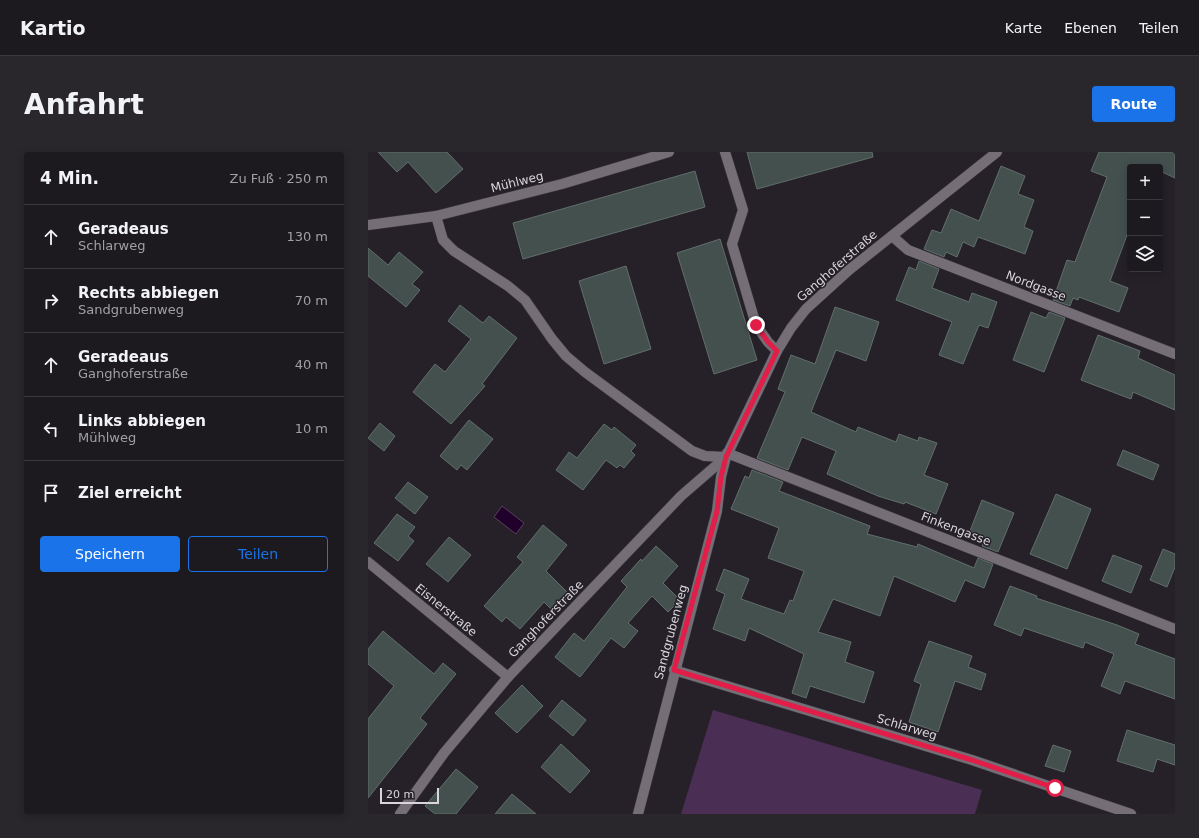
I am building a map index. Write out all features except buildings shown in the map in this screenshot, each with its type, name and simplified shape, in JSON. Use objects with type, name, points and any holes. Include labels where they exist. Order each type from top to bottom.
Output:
[{"type":"street","name":"Mühlweg","points":[[368,225],[436,216],[562,184],[669,152]]},
{"type":"street","points":[[725,152],[743,210],[732,244],[756,325],[768,342],[777,351]]},
{"type":"street","name":"Ganghoferstraße","points":[[400,814],[444,753],[508,677],[681,496],[726,455],[777,351],[791,328],[815,301],[849,270],[997,152]]},
{"type":"street","points":[[436,216],[443,240],[454,251],[508,286],[525,300],[552,340],[566,356],[580,368],[692,451],[705,456],[726,455]]},
{"type":"street","name":"Nordgasse","points":[[892,236],[908,250],[1175,354]]},
{"type":"street","name":"Finkengasse","points":[[726,455],[1175,629]]},
{"type":"street","name":"Sandgrubenweg","points":[[638,814],[674,670],[717,511],[721,477],[726,455]]},
{"type":"street","name":"Eisnerstraße","points":[[368,562],[508,677]]},
{"type":"street","name":"Schlarweg","points":[[674,670],[972,760],[1131,814]]},
{"type":"shaded area","points":[[502,506],[524,523],[516,534],[494,517]]},
{"type":"shaded area","points":[[713,710],[982,790],[975,814],[681,814]]},
{"type":"route","points":[[756,325],[768,342],[777,351],[726,457],[721,477],[717,511],[674,670],[972,760],[1055,788]]}]
